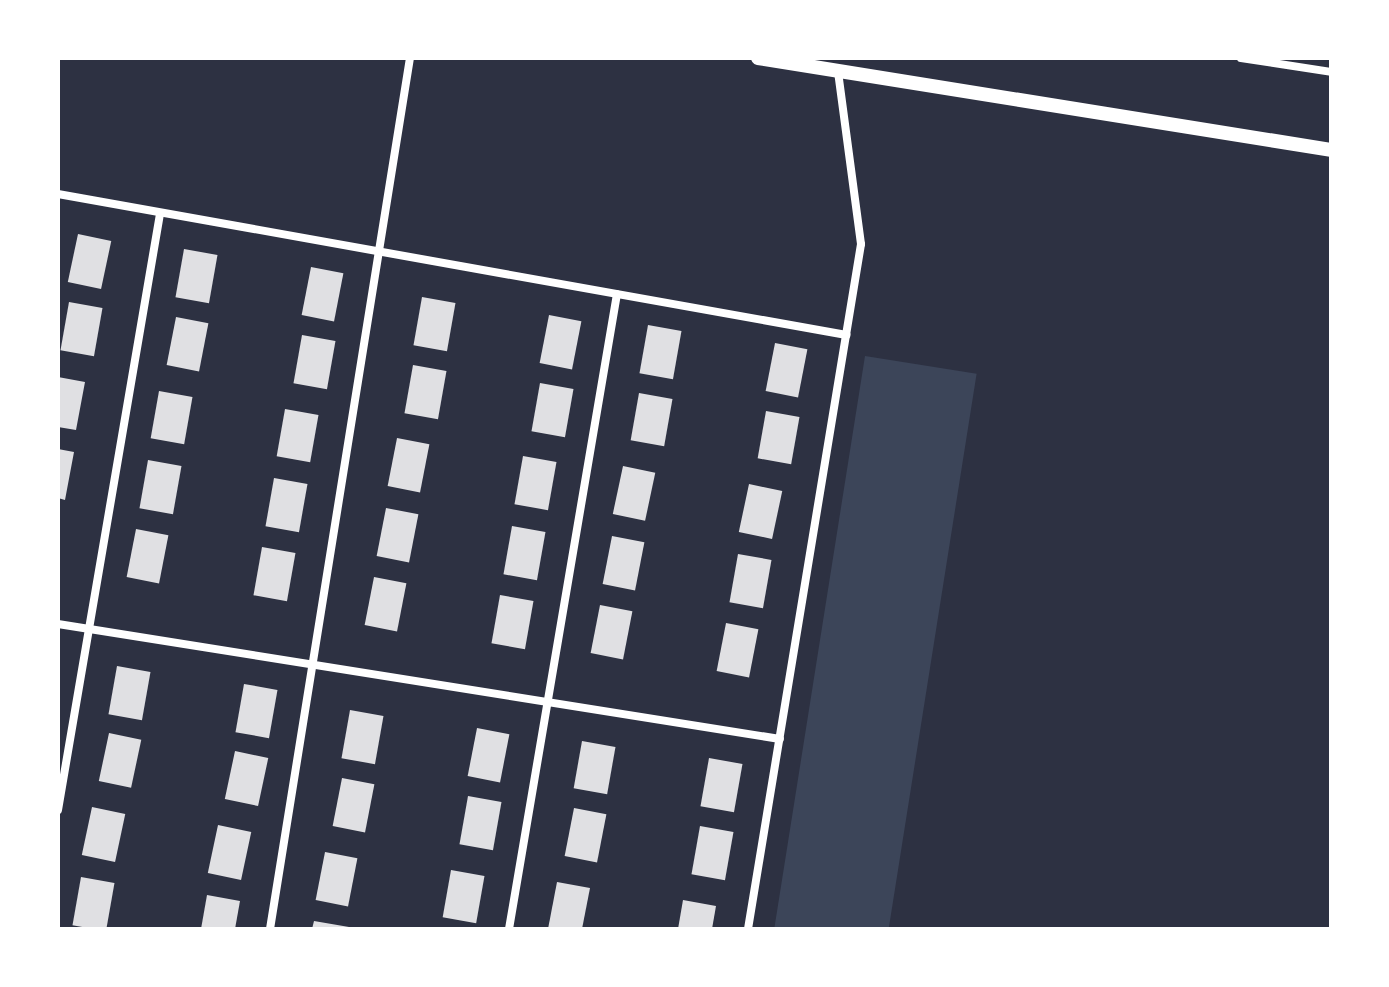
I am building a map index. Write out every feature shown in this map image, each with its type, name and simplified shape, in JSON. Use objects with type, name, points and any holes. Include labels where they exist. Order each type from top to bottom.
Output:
[{"type":"street","points":[[270,929],[382,253],[410,58]]},
{"type":"street","points":[[758,58],[797,61],[1331,150]]},
{"type":"street","points":[[1241,58],[1331,72]]},
{"type":"street","points":[[748,929],[861,244],[838,70]]},
{"type":"street","points":[[58,194],[846,335]]},
{"type":"street","points":[[58,810],[160,214]]},
{"type":"street","points":[[509,929],[617,294]]},
{"type":"street","points":[[58,624],[780,739]]},
{"type":"shaded area","points":[[865,356],[977,374],[889,929],[774,929]]},
{"type":"building","points":[[78,234],[111,241],[101,289],[68,282]]},
{"type":"building","points":[[184,249],[217,255],[209,303],[175,297]]},
{"type":"building","points":[[311,267],[343,273],[334,321],[302,315]]},
{"type":"building","points":[[422,297],[455,303],[447,351],[413,345]]},
{"type":"building","points":[[69,302],[102,308],[94,356],[60,350]]},
{"type":"building","points":[[549,315],[581,321],[572,369],[540,363]]},
{"type":"building","points":[[176,317],[208,323],[199,371],[167,365]]},
{"type":"building","points":[[648,325],[681,331],[673,379],[639,373]]},
{"type":"building","points":[[302,335],[335,341],[327,389],[293,383]]},
{"type":"building","points":[[775,343],[807,349],[798,397],[766,391]]},
{"type":"building","points":[[413,365],[446,371],[438,419],[404,413]]},
{"type":"building","points":[[58,377],[85,382],[76,430],[58,427]]},
{"type":"building","points":[[540,383],[573,389],[565,437],[531,431]]},
{"type":"building","points":[[159,391],[192,397],[184,444],[151,438]]},
{"type":"building","points":[[639,393],[672,399],[664,446],[631,440]]},
{"type":"building","points":[[285,409],[318,415],[310,462],[277,456]]},
{"type":"building","points":[[766,411],[799,417],[791,464],[758,458]]},
{"type":"building","points":[[397,438],[429,444],[420,492],[388,486]]},
{"type":"building","points":[[58,449],[74,452],[65,500],[58,498]]},
{"type":"building","points":[[523,456],[556,462],[548,510],[514,504]]},
{"type":"building","points":[[148,460],[181,466],[173,514],[139,508]]},
{"type":"building","points":[[623,466],[655,473],[645,521],[613,514]]},
{"type":"building","points":[[274,478],[307,484],[299,532],[265,526]]},
{"type":"building","points":[[749,484],[782,491],[772,539],[739,532]]},
{"type":"building","points":[[386,508],[418,514],[409,562],[377,556]]},
{"type":"building","points":[[512,526],[545,532],[537,580],[503,574]]},
{"type":"building","points":[[136,529],[168,535],[159,583],[127,577]]},
{"type":"building","points":[[612,536],[644,542],[635,590],[603,584]]},
{"type":"building","points":[[262,547],[295,553],[287,601],[253,595]]},
{"type":"building","points":[[738,554],[771,560],[763,608],[729,602]]},
{"type":"building","points":[[374,577],[406,583],[397,631],[365,625]]},
{"type":"building","points":[[500,595],[533,601],[525,649],[491,643]]},
{"type":"building","points":[[600,605],[632,611],[623,659],[591,653]]},
{"type":"building","points":[[726,623],[758,629],[749,677],[717,671]]},
{"type":"building","points":[[117,666],[150,672],[142,720],[108,714]]},
{"type":"building","points":[[244,684],[277,690],[269,738],[235,732]]},
{"type":"building","points":[[350,710],[383,716],[375,764],[341,758]]},
{"type":"building","points":[[477,728],[509,734],[500,782],[468,776]]},
{"type":"building","points":[[109,733],[141,740],[131,788],[99,781]]},
{"type":"building","points":[[582,741],[615,747],[607,794],[574,788]]},
{"type":"building","points":[[235,751],[268,758],[258,806],[225,799]]},
{"type":"building","points":[[709,758],[742,764],[734,812],[700,806]]},
{"type":"building","points":[[342,778],[374,784],[365,832],[333,826]]},
{"type":"building","points":[[468,796],[501,802],[493,850],[459,844]]},
{"type":"building","points":[[92,807],[125,814],[115,862],[82,855]]},
{"type":"building","points":[[574,808],[606,814],[597,862],[565,856]]},
{"type":"building","points":[[218,825],[251,832],[241,880],[208,873]]},
{"type":"building","points":[[700,826],[733,832],[725,880],[691,874]]},
{"type":"building","points":[[325,852],[357,858],[348,906],[316,900]]},
{"type":"building","points":[[451,870],[484,876],[476,923],[443,917]]},
{"type":"building","points":[[81,877],[114,883],[106,929],[72,925]]},
{"type":"building","points":[[557,882],[590,888],[582,929],[548,929]]},
{"type":"building","points":[[207,895],[240,901],[235,929],[201,929]]},
{"type":"building","points":[[683,900],[716,906],[712,929],[678,929]]},
{"type":"building","points":[[314,921],[349,927],[312,929]]}]
